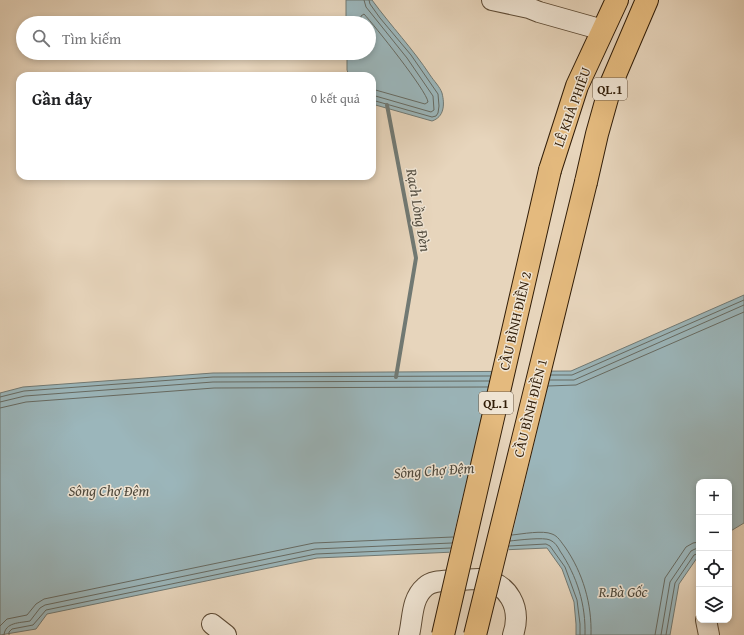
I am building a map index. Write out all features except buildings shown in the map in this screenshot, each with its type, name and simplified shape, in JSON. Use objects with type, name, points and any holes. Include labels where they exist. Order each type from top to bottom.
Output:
[{"type":"highway","name":"LÊ KHẢ PHIÊU","points":[[550,170],[577,86],[617,0]]},
{"type":"highway","name":"LÊ KHẢ PHIÊU","points":[[586,182],[597,134],[611,84],[647,0]]},
{"type":"highway","name":"CẦU BÌNH ĐIỀN 2","points":[[442,635],[550,170]]},
{"type":"highway","name":"CẦU BÌNH ĐIỀN 1","points":[[475,635],[586,182]]},
{"type":"street","points":[[492,0],[529,8],[603,30]]},
{"type":"street","points":[[409,635],[414,603],[425,586],[433,583],[480,579],[497,585],[504,589],[510,596],[514,605],[515,614],[513,635]]},
{"type":"street","points":[[707,623],[709,635]]},
{"type":"water","points":[[346,0],[372,0],[438,86],[442,93],[443,102],[443,110],[439,117],[432,121],[376,105],[376,72],[348,72],[347,60],[376,60],[376,16],[346,16]]},
{"type":"water","name":"Sông Chợ Đệm","points":[[744,295],[744,523],[732,530],[732,479],[696,479],[696,559],[679,584],[670,635],[576,635],[574,602],[562,569],[547,548],[317,558],[47,614],[36,629],[0,635],[0,393],[23,387],[213,373],[571,371]]},
{"type":"pier","points":[[552,369],[508,552],[449,554],[493,370]]},
{"type":"waterway","name":"Rạch Lồng Đèn","points":[[387,105],[416,258],[396,377]]},
{"type":"water label","name":"R.Bà Gốc","points":[[623,591]]}]
